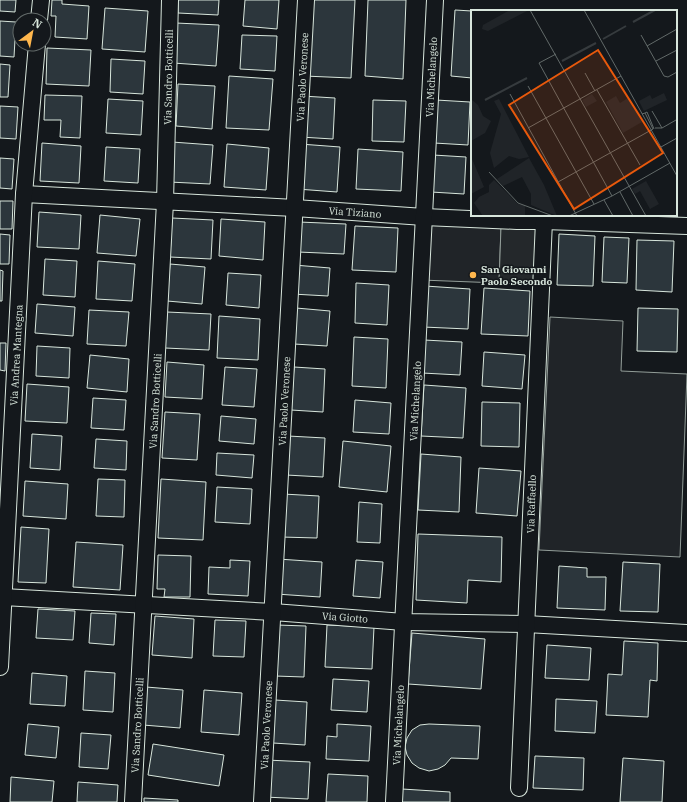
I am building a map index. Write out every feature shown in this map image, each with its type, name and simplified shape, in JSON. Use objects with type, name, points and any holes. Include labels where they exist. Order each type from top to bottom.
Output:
[{"type":"street","points":[[40,12],[41,0]]},
{"type":"street","name":"Via Sandro Botticelli","points":[[133,802],[165,202],[170,0]]},
{"type":"street","name":"Via Paolo Veronese","points":[[262,802],[306,0]]},
{"type":"street","name":"Via Michelangelo","points":[[394,802],[435,0]]},
{"type":"street","name":"Via Andrea Mantegna","points":[[0,667],[24,194],[36,52]]},
{"type":"street","name":"Via Tiziano","points":[[24,194],[295,208],[424,217],[526,218],[544,221],[687,226]]},
{"type":"street","name":"Via Raffaello","points":[[519,788],[544,221]]},
{"type":"street","name":"Via Giotto","points":[[3,597],[273,612],[404,622],[526,624],[687,633]]},
{"type":"shaded area","points":[[423,224],[501,227],[499,283],[421,280]]},
{"type":"shaded area","points":[[501,227],[540,229],[538,285],[499,283]]},
{"type":"shaded area","points":[[550,317],[623,321],[621,371],[687,374],[680,557],[539,550]]},
{"type":"building","points":[[0,0],[16,0],[15,12],[0,11]]},
{"type":"building","points":[[52,0],[62,0],[62,4],[89,6],[87,39],[55,37],[56,16],[52,16]]},
{"type":"building","points":[[178,0],[219,0],[218,15],[178,13]]},
{"type":"building","points":[[245,0],[279,0],[277,29],[243,26]]},
{"type":"building","points":[[308,0],[355,0],[351,78],[304,76]]},
{"type":"building","points":[[368,0],[406,0],[403,79],[365,76]]},
{"type":"building","points":[[105,8],[148,11],[145,52],[102,49]]},
{"type":"building","points":[[455,10],[471,11],[471,78],[451,76]]},
{"type":"building","points":[[0,21],[12,22],[12,52],[14,52],[14,57],[0,56]]},
{"type":"building","points":[[176,23],[219,25],[216,66],[173,63]]},
{"type":"building","points":[[242,35],[277,36],[275,71],[240,69]]},
{"type":"building","points":[[52,48],[91,50],[89,86],[46,84],[47,52],[52,52]]},
{"type":"building","points":[[111,59],[145,61],[143,94],[110,92]]},
{"type":"building","points":[[0,64],[10,65],[8,97],[0,97]]},
{"type":"building","points":[[229,76],[273,79],[269,130],[226,128]]},
{"type":"building","points":[[178,84],[215,86],[212,129],[176,126]]},
{"type":"building","points":[[45,95],[82,96],[80,138],[60,137],[61,120],[44,120]]},
{"type":"building","points":[[302,96],[335,98],[333,139],[300,137]]},
{"type":"building","points":[[108,99],[143,101],[141,135],[106,133]]},
{"type":"building","points":[[373,100],[406,101],[404,142],[372,141]]},
{"type":"building","points":[[436,100],[470,102],[468,145],[434,143]]},
{"type":"building","points":[[0,106],[18,107],[16,139],[0,138]]},
{"type":"building","points":[[172,142],[213,145],[210,184],[169,182]]},
{"type":"building","points":[[42,143],[81,146],[79,183],[40,181]]},
{"type":"building","points":[[227,144],[269,148],[266,190],[224,187]]},
{"type":"building","points":[[300,144],[340,147],[337,192],[297,189]]},
{"type":"building","points":[[106,147],[140,149],[138,183],[104,181]]},
{"type":"building","points":[[358,149],[403,152],[401,191],[356,189]]},
{"type":"building","points":[[433,155],[466,157],[464,194],[431,192]]},
{"type":"building","points":[[0,158],[14,159],[12,189],[0,188]]},
{"type":"building","points":[[0,201],[13,201],[12,229],[0,229]]},
{"type":"building","points":[[39,212],[81,215],[79,249],[37,247]]},
{"type":"building","points":[[100,215],[140,219],[136,256],[97,253]]},
{"type":"building","points":[[172,218],[213,220],[211,259],[170,257]]},
{"type":"building","points":[[221,219],[265,222],[263,260],[219,256]]},
{"type":"building","points":[[299,222],[346,224],[344,254],[298,252]]},
{"type":"building","points":[[355,226],[398,228],[396,272],[352,270]]},
{"type":"building","points":[[0,234],[10,235],[9,264],[0,264]]},
{"type":"building","points":[[559,234],[595,236],[593,286],[557,285]]},
{"type":"building","points":[[604,237],[629,238],[627,283],[602,282]]},
{"type":"building","points":[[637,240],[674,241],[672,292],[636,290]]},
{"type":"building","points":[[45,259],[77,261],[75,297],[43,295]]},
{"type":"building","points":[[98,261],[135,264],[132,301],[96,299]]},
{"type":"building","points":[[170,264],[205,267],[202,304],[167,301]]},
{"type":"building","points":[[294,265],[330,268],[328,296],[292,294]]},
{"type":"building","points":[[0,270],[3,271],[2,301],[0,301]]},
{"type":"building","points":[[228,273],[261,275],[259,308],[226,305]]},
{"type":"building","points":[[356,283],[389,285],[387,325],[355,323]]},
{"type":"building","points":[[425,286],[470,289],[468,329],[423,327]]},
{"type":"building","points":[[484,288],[530,291],[528,336],[481,334]]},
{"type":"building","points":[[37,304],[75,307],[73,336],[35,333]]},
{"type":"building","points":[[296,308],[330,311],[327,346],[294,344]]},
{"type":"building","points":[[638,308],[678,309],[677,352],[637,351]]},
{"type":"building","points":[[89,310],[129,312],[126,346],[87,344]]},
{"type":"building","points":[[167,312],[211,314],[209,350],[165,348]]},
{"type":"building","points":[[219,316],[260,319],[258,360],[217,358]]},
{"type":"building","points":[[354,337],[388,339],[386,388],[352,386]]},
{"type":"building","points":[[424,340],[462,342],[460,375],[422,373]]},
{"type":"building","points":[[0,343],[6,343],[5,371],[0,370]]},
{"type":"building","points":[[37,346],[70,348],[69,378],[36,376]]},
{"type":"building","points":[[484,352],[525,355],[522,389],[482,386]]},
{"type":"building","points":[[90,355],[129,359],[127,392],[87,388]]},
{"type":"building","points":[[167,362],[204,365],[202,399],[165,397]]},
{"type":"building","points":[[225,367],[257,369],[254,407],[222,405]]},
{"type":"building","points":[[294,367],[325,369],[323,412],[291,410]]},
{"type":"building","points":[[27,384],[69,387],[67,423],[25,421]]},
{"type":"building","points":[[424,385],[466,388],[463,438],[421,436]]},
{"type":"building","points":[[93,398],[126,400],[124,430],[91,428]]},
{"type":"building","points":[[355,400],[391,403],[389,434],[353,432]]},
{"type":"building","points":[[482,402],[520,403],[519,447],[481,446]]},
{"type":"building","points":[[165,412],[200,414],[197,460],[162,458]]},
{"type":"building","points":[[221,416],[256,419],[254,444],[219,441]]},
{"type":"building","points":[[32,434],[62,436],[60,470],[30,468]]},
{"type":"building","points":[[288,436],[325,438],[323,477],[286,475]]},
{"type":"building","points":[[96,439],[127,441],[126,470],[94,468]]},
{"type":"building","points":[[343,441],[391,446],[387,492],[339,487]]},
{"type":"building","points":[[217,453],[254,455],[252,478],[216,475]]},
{"type":"building","points":[[421,454],[461,457],[459,512],[418,510]]},
{"type":"building","points":[[479,468],[521,471],[517,516],[476,513]]},
{"type":"building","points":[[98,479],[125,480],[124,517],[96,516]]},
{"type":"building","points":[[161,479],[206,482],[203,540],[158,538]]},
{"type":"building","points":[[25,481],[68,484],[66,519],[23,516]]},
{"type":"building","points":[[217,487],[252,489],[250,524],[215,522]]},
{"type":"building","points":[[283,494],[319,496],[317,538],[281,537]]},
{"type":"building","points":[[359,502],[382,504],[380,543],[357,542]]},
{"type":"building","points":[[21,527],[49,529],[46,583],[18,582]]},
{"type":"building","points":[[418,534],[502,537],[501,582],[468,580],[467,603],[416,600]]},
{"type":"building","points":[[76,542],[123,545],[120,590],[73,587]]},
{"type":"building","points":[[158,555],[191,556],[190,597],[164,597],[165,589],[157,589]]},
{"type":"building","points":[[278,559],[322,562],[320,597],[276,594]]},
{"type":"building","points":[[230,560],[250,561],[248,596],[208,594],[209,567],[230,568]]},
{"type":"building","points":[[356,560],[383,562],[380,598],[353,596]]},
{"type":"building","points":[[623,562],[660,564],[658,612],[620,611]]},
{"type":"building","points":[[559,566],[587,568],[587,577],[606,577],[605,610],[557,608]]},
{"type":"building","points":[[38,609],[75,611],[73,640],[36,638]]},
{"type":"building","points":[[91,613],[116,614],[114,645],[89,643]]},
{"type":"building","points":[[155,616],[194,619],[192,658],[152,655]]},
{"type":"building","points":[[215,620],[246,621],[244,657],[213,656]]},
{"type":"building","points":[[277,625],[306,626],[304,677],[275,676]]},
{"type":"building","points":[[327,625],[374,627],[372,669],[325,667]]},
{"type":"building","points":[[412,633],[485,639],[481,689],[408,684]]},
{"type":"building","points":[[624,641],[658,643],[657,681],[650,680],[648,717],[606,715],[608,674],[622,675]]},
{"type":"building","points":[[547,645],[591,648],[589,680],[545,678]]},
{"type":"building","points":[[85,671],[115,673],[113,712],[83,710]]},
{"type":"building","points":[[32,673],[67,676],[65,706],[30,704]]},
{"type":"building","points":[[333,679],[369,681],[367,712],[331,710]]},
{"type":"building","points":[[146,687],[183,690],[180,728],[143,725]]},
{"type":"building","points":[[204,690],[242,693],[239,735],[201,732]]},
{"type":"building","points":[[556,699],[597,701],[595,733],[555,731]]},
{"type":"building","points":[[275,700],[307,702],[305,745],[273,743]]},
{"type":"building","points":[[28,724],[59,727],[56,758],[25,755]]},
{"type":"building","points":[[337,724],[371,726],[369,761],[326,759],[327,736],[337,737]]},
{"type":"building","points":[[420,725],[480,726],[478,759],[451,758],[445,765],[438,769],[429,771],[419,768],[412,763],[407,755],[405,747],[407,738],[412,730]]},
{"type":"building","points":[[81,733],[111,735],[108,769],[79,767]]},
{"type":"building","points":[[153,744],[224,755],[219,786],[148,775]]},
{"type":"building","points":[[535,756],[584,758],[583,790],[533,788]]},
{"type":"building","points":[[623,758],[664,761],[662,802],[620,802]]},
{"type":"building","points":[[266,760],[310,762],[308,799],[264,797]]},
{"type":"building","points":[[328,774],[368,776],[367,802],[326,802]]},
{"type":"building","points":[[11,777],[54,781],[52,802],[10,802]]},
{"type":"building","points":[[78,782],[118,785],[117,802],[77,802]]},
{"type":"building","points":[[402,789],[450,792],[450,802],[402,802]]},
{"type":"building","points":[[144,798],[178,800],[178,802],[144,802]]},
{"type":"place","name":"San Giovanni Paolo Secondo","points":[[473,275]]}]
